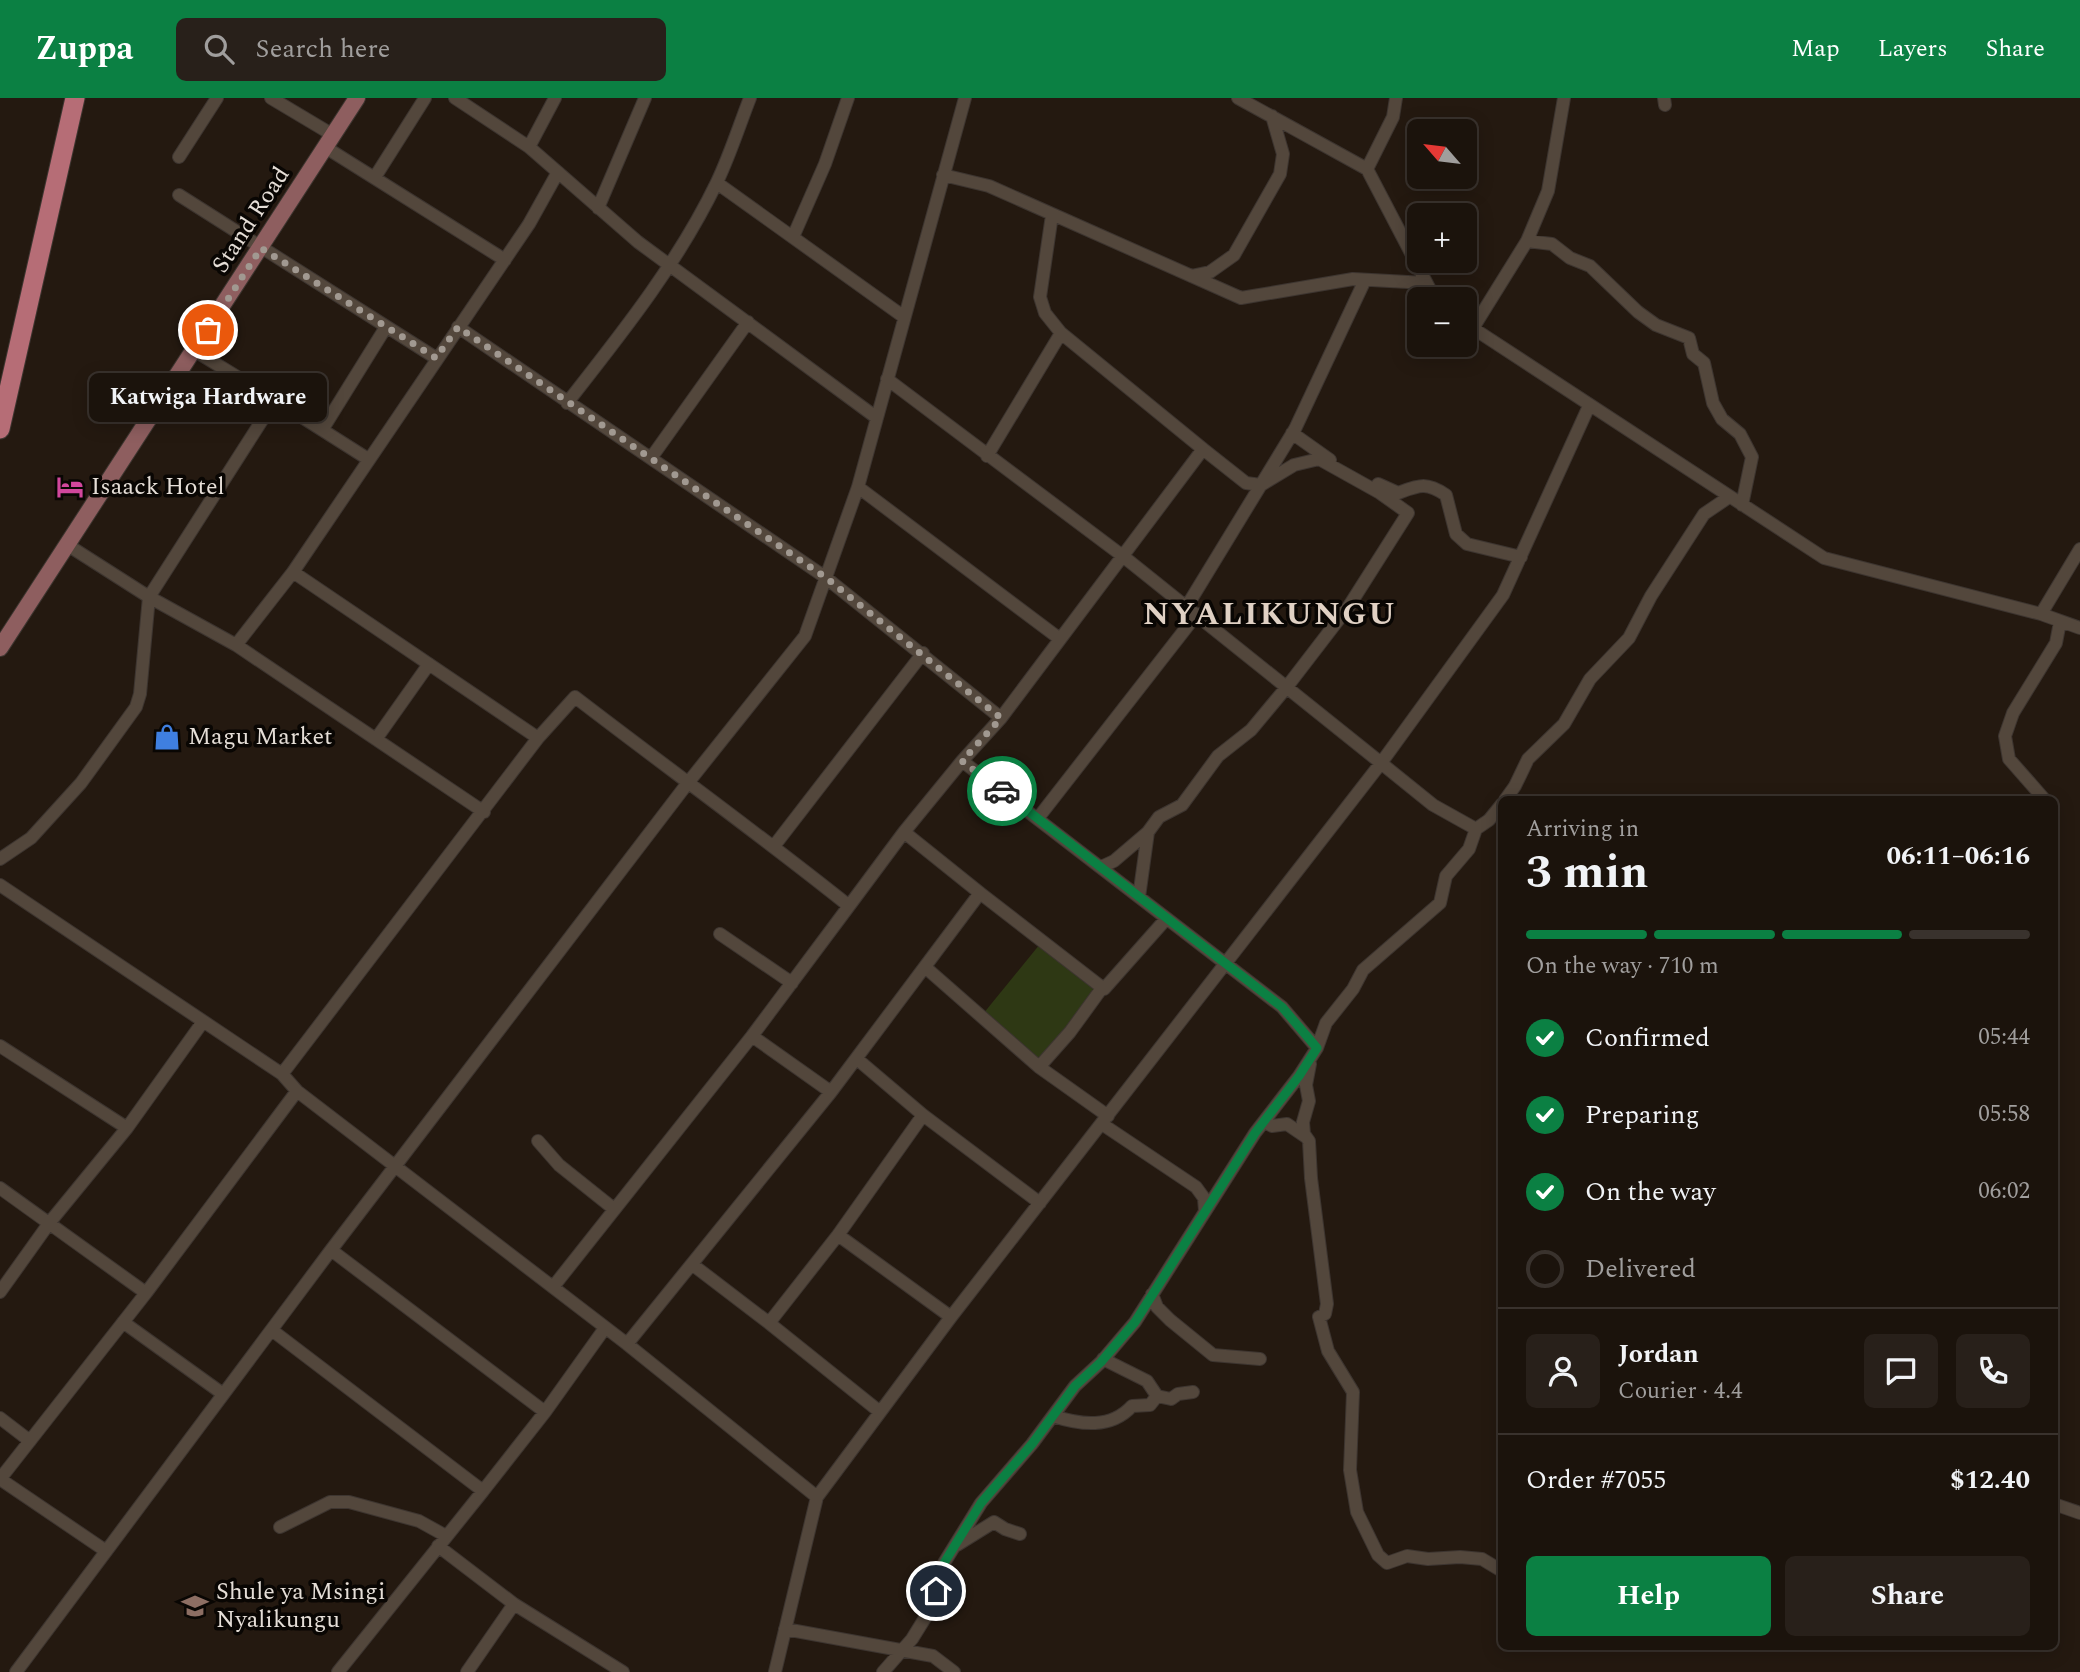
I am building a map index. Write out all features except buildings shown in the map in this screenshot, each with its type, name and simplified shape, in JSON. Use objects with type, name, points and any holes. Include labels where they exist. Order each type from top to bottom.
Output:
[{"type":"highway","points":[[0,429],[75,98]]},
{"type":"main road","name":"Stand Road","points":[[0,648],[357,98]]},
{"type":"street","points":[[179,157],[217,98]]},
{"type":"street","points":[[271,98],[375,177],[505,260]]},
{"type":"street","points":[[375,177],[425,98]]},
{"type":"street","points":[[455,98],[529,147],[638,242],[877,418]]},
{"type":"street","points":[[529,147],[555,98]]},
{"type":"street","points":[[598,208],[645,98]]},
{"type":"street","points":[[567,402],[629,324],[671,264],[717,183],[750,98]]},
{"type":"street","points":[[793,237],[825,164],[848,98]]},
{"type":"street","points":[[16,1672],[331,1250],[687,784],[805,636],[858,487],[965,98]]},
{"type":"street","points":[[1238,98],[1367,169],[1428,287]]},
{"type":"street","points":[[1367,169],[1394,117],[1396,98]]},
{"type":"street","points":[[1553,98],[1560,115]]},
{"type":"street","points":[[1477,313],[1527,241],[1548,191],[1564,98]]},
{"type":"street","points":[[1191,276],[1210,272],[1234,255],[1280,174],[1283,154],[1272,116]]},
{"type":"street","points":[[236,645],[293,572],[529,224],[558,172]]},
{"type":"street","points":[[943,174],[989,186],[1241,298],[1353,279],[1426,283]]},
{"type":"street","points":[[717,183],[904,317]]},
{"type":"street","points":[[179,195],[436,358]]},
{"type":"street","points":[[1052,215],[1040,297],[1045,313],[1061,332],[1246,484],[1261,485],[1294,465],[1319,459],[1380,493],[1408,513],[1345,612],[1251,730],[1218,755],[1182,805],[1159,817],[1122,855],[1101,867]]},
{"type":"street","points":[[1527,241],[1552,244],[1570,258],[1590,266],[1638,312],[1656,325],[1689,338],[1693,354],[1704,363],[1713,403],[1722,419],[1740,435],[1752,457],[1742,505]]},
{"type":"street","points":[[1038,818],[1192,610],[1292,433],[1365,280]]},
{"type":"street","points":[[651,458],[748,322]]},
{"type":"street","points":[[322,430],[386,327]]},
{"type":"street","points":[[458,327],[825,577],[1001,718]]},
{"type":"street","points":[[1477,330],[1824,558],[2041,614],[2080,628]]},
{"type":"street","points":[[987,456],[1061,332]]},
{"type":"street","points":[[195,351],[368,459]]},
{"type":"street","points":[[887,379],[1192,610],[1433,805],[1476,829]]},
{"type":"street","points":[[0,859],[31,838],[81,783],[136,707],[140,694],[149,597],[275,400]]},
{"type":"street","points":[[775,1672],[817,1497],[951,1317],[1381,763],[1503,595],[1589,406]]},
{"type":"street","points":[[1292,433],[1327,458],[1398,493],[1415,486],[1431,485],[1446,495],[1456,534],[1467,544],[1521,556]]},
{"type":"street","points":[[552,1287],[752,1036],[905,832],[962,761],[1001,718],[1203,449]]},
{"type":"street","points":[[858,487],[1060,639]]},
{"type":"street","points":[[1508,796],[1516,786],[1528,759],[1564,724],[1590,679],[1629,638],[1651,596],[1704,514],[1729,497]]},
{"type":"street","points":[[66,544],[149,597],[236,645],[484,812]]},
{"type":"street","points":[[2041,614],[2080,549]]},
{"type":"street","points":[[293,572],[538,738]]},
{"type":"street","points":[[2041,796],[2009,759],[2005,736],[2013,713],[2056,643],[2060,622]]},
{"type":"street","points":[[774,846],[923,653]]},
{"type":"street","points":[[376,739],[429,664]]},
{"type":"street","points":[[282,1074],[538,738],[575,697],[687,784],[774,846],[849,906]]},
{"type":"street","points":[[962,761],[1282,1007],[1314,1052]]},
{"type":"street","points":[[1498,808],[1489,820],[1476,829],[1469,849],[1446,876],[1440,903],[1363,970],[1353,989],[1326,1023],[1314,1052],[1306,1085],[1309,1101],[1303,1122],[1309,1141],[1312,1191],[1326,1304],[1325,1314],[1319,1317],[1320,1328],[1328,1351],[1353,1392],[1350,1470],[1357,1512],[1378,1555],[1387,1563],[1407,1556],[1428,1559],[1460,1557],[1482,1559],[1498,1569]]},
{"type":"street","points":[[1139,897],[1148,831]]},
{"type":"street","points":[[905,832],[1102,988]]},
{"type":"street","points":[[0,885],[202,1023],[282,1074],[297,1091],[627,1344],[817,1497]]},
{"type":"street","points":[[627,1344],[857,1059],[980,893]]},
{"type":"street","points":[[1039,1067],[1070,1032],[1102,988],[1104,989],[1166,919]]},
{"type":"street","points":[[720,934],[792,983]]},
{"type":"street","points":[[925,967],[1039,1067],[1196,1187],[1203,1198],[1205,1211]]},
{"type":"street","points":[[0,1292],[50,1222],[127,1128],[202,1023]]},
{"type":"street","points":[[752,1036],[831,1092]]},
{"type":"street","points":[[0,1046],[127,1128]]},
{"type":"street","points":[[883,1672],[903,1651],[925,1618],[944,1563],[981,1503],[993,1492],[1075,1386],[1135,1322],[1221,1186],[1314,1052]]},
{"type":"street","points":[[857,1059],[923,1115],[1040,1203]]},
{"type":"street","points":[[106,1551],[0,1479],[146,1293],[297,1091]]},
{"type":"street","points":[[769,1323],[838,1235],[923,1115]]},
{"type":"street","points":[[1265,1122],[1272,1126],[1287,1124],[1306,1137]]},
{"type":"street","points":[[538,1141],[559,1165],[614,1209]]},
{"type":"street","points":[[1196,1187],[1221,1186]]},
{"type":"street","points":[[0,1188],[146,1293]]},
{"type":"street","points":[[838,1235],[951,1317]]},
{"type":"street","points":[[331,1250],[545,1412]]},
{"type":"street","points":[[693,1265],[880,1412]]},
{"type":"street","points":[[1152,1294],[1157,1307],[1213,1356],[1260,1359]]},
{"type":"street","points":[[122,1322],[223,1394]]},
{"type":"street","points":[[338,1672],[545,1412],[605,1328]]},
{"type":"street","points":[[272,1331],[483,1491]]},
{"type":"street","points":[[1103,1359],[1147,1381],[1157,1396],[1171,1399],[1178,1394],[1193,1392]]},
{"type":"street","points":[[1054,1416],[1078,1424],[1106,1423],[1121,1418],[1132,1406],[1150,1405],[1157,1396]]},
{"type":"street","points":[[0,1418],[30,1441]]},
{"type":"street","points":[[280,1527],[330,1502],[349,1502],[419,1521],[514,1604],[623,1672]]},
{"type":"street","points":[[2058,1505],[2080,1513]]},
{"type":"street","points":[[954,1547],[994,1522],[1020,1534]]},
{"type":"street","points":[[467,1672],[514,1604]]},
{"type":"street","points":[[785,1629],[933,1656],[954,1672]]},
{"type":"green space","points":[[1040,944],[1102,988],[1040,1062],[983,1014]]},
{"type":"way so far","points":[[208,330],[261,248],[436,358],[458,327],[825,577],[1001,718],[962,761],[1002,791]]},
{"type":"place","name":"Katwiga Hardware","points":[[208,330]]},
{"type":"place","name":"Isaack Hotel","points":[[70,487]]},
{"type":"place","name":"Magu Market","points":[[167,737]]},
{"type":"place","name":"Shule ya Msingi Nyalikungu","points":[[195,1606]]},
{"type":"district","name":"NYALIKUNGU","points":[[1270,614]]},
{"type":"route","points":[[936,1591],[944,1563],[981,1503],[999,1485],[1024,1450],[1032,1444],[1075,1386],[1101,1362],[1135,1322],[1255,1133],[1317,1048],[1282,1007],[1002,791]]}]
